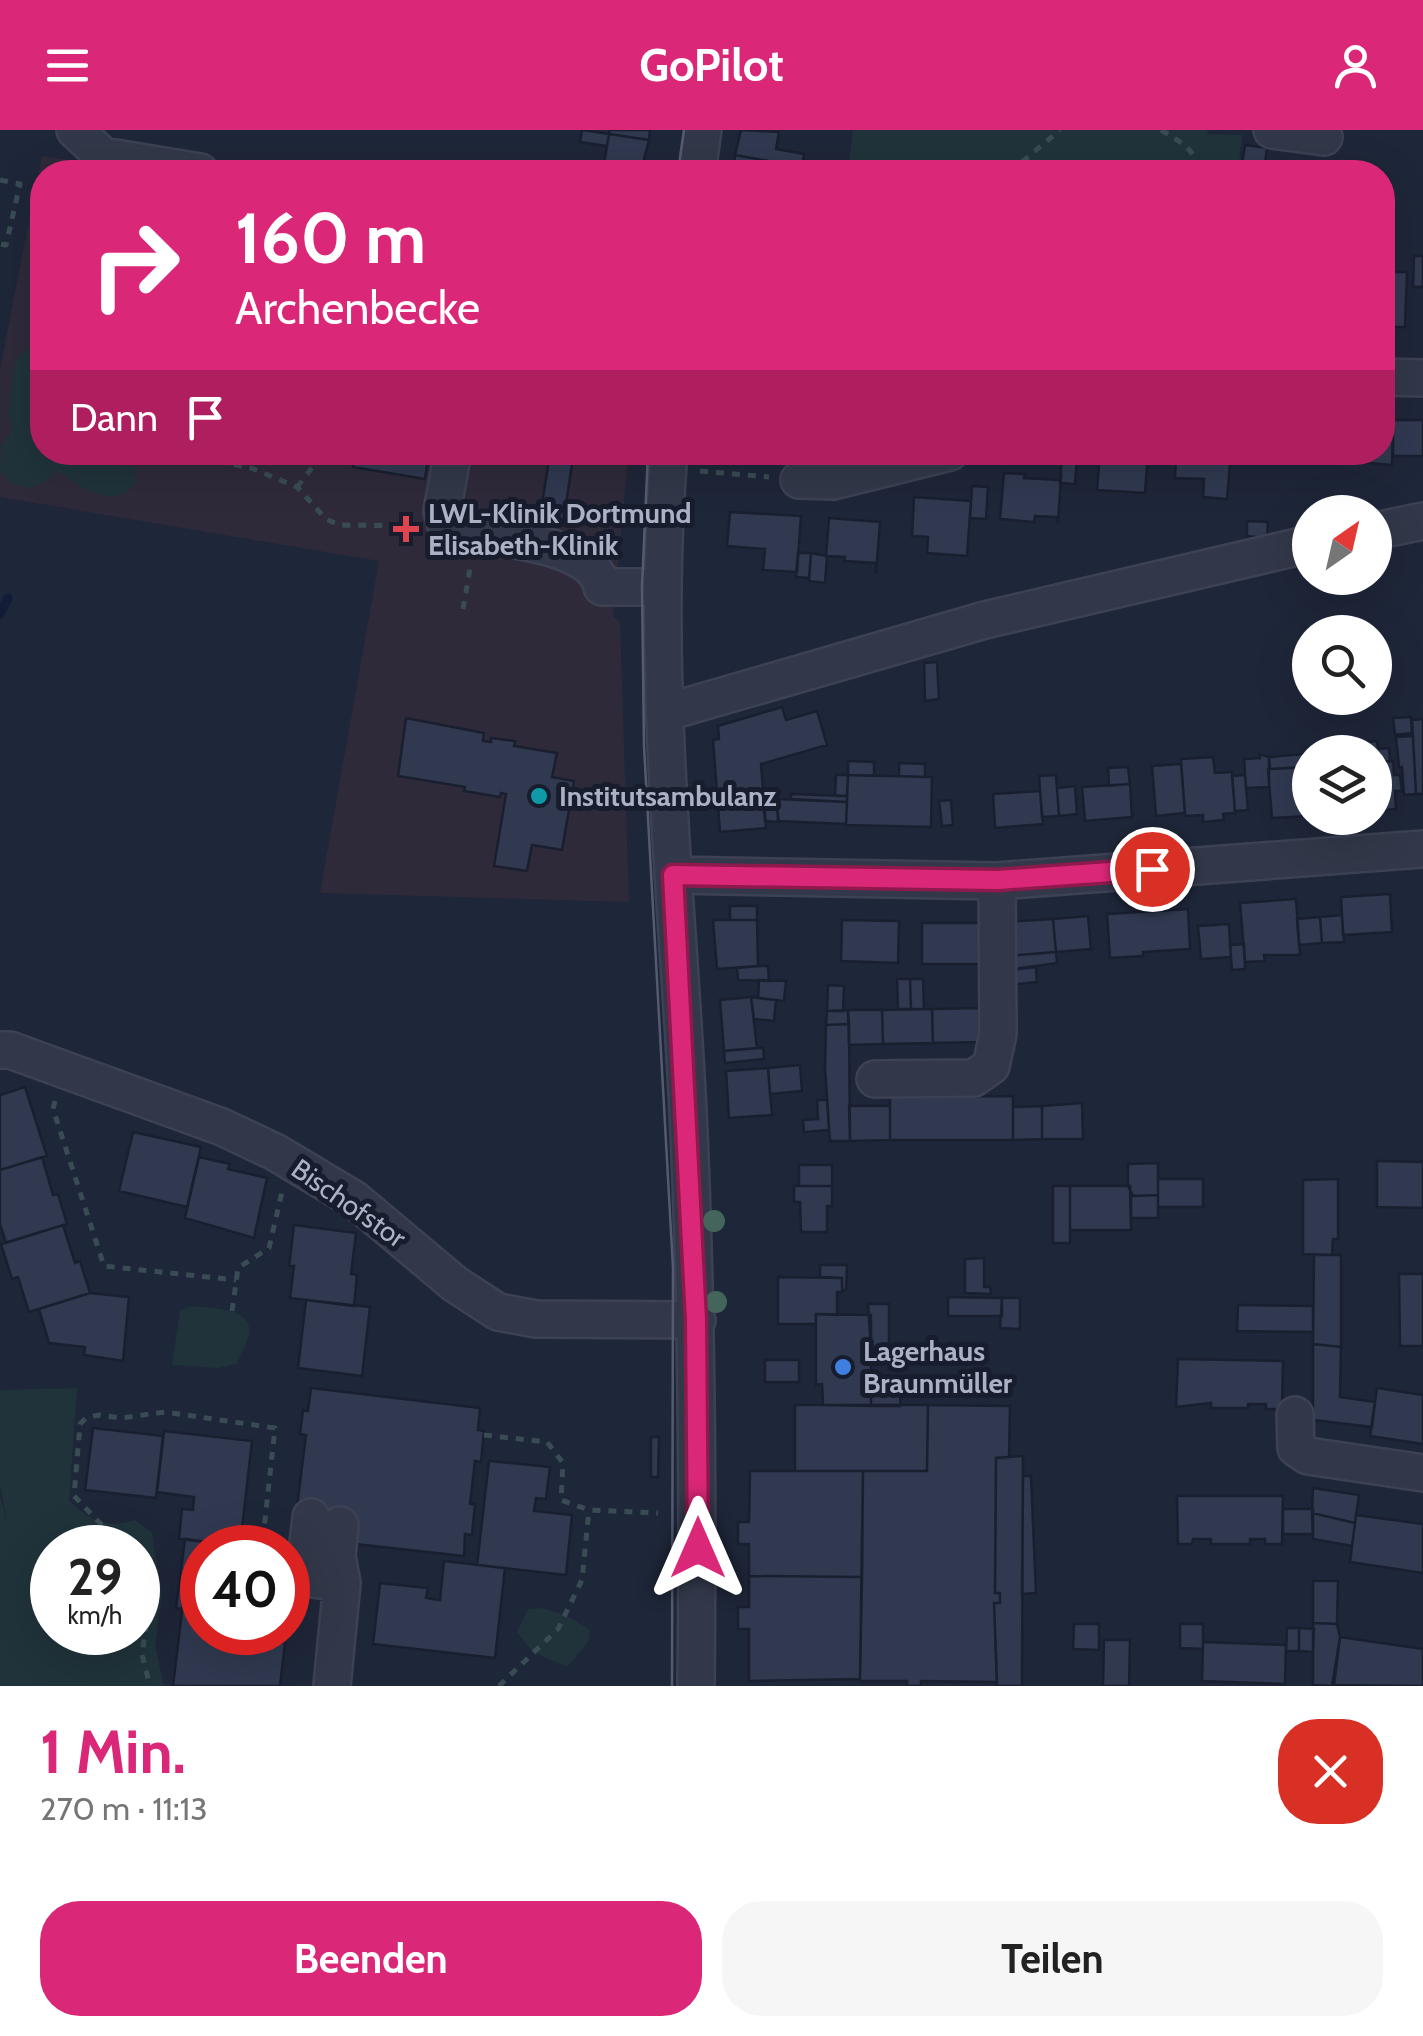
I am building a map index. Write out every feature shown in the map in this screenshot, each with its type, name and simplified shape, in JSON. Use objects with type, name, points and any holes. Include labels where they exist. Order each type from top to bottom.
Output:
[{"type":"street","points":[[75,130],[104,156],[128,160]]},
{"type":"street","points":[[699,160],[703,130]]},
{"type":"street","points":[[1272,130],[1324,138]]},
{"type":"street","points":[[1395,377],[1423,378]]},
{"type":"street","points":[[451,465],[442,511],[461,530],[559,551],[591,564],[600,575],[602,587],[662,588]]},
{"type":"street","points":[[668,465],[662,588],[664,713],[696,1320],[696,1686]]},
{"type":"street","points":[[800,480],[832,481],[867,465]]},
{"type":"street","points":[[1392,527],[1423,521]]},
{"type":"street","points":[[664,713],[985,620],[1292,548]]},
{"type":"street","points":[[673,875],[998,880],[1423,849]]},
{"type":"street","points":[[875,1079],[974,1078],[991,1066],[998,1034],[998,880]]},
{"type":"street","name":"Bischofstor","points":[[0,1050],[10,1050],[222,1128],[290,1160],[355,1200],[455,1284],[498,1312],[536,1318],[696,1320]]},
{"type":"street","points":[[1295,1415],[1296,1448],[1308,1456],[1423,1473]]},
{"type":"street","points":[[325,1521],[342,1583],[332,1686]]},
{"type":"path","points":[[1024,160],[1060,130]]},
{"type":"path","points":[[1161,130],[1189,148],[1197,160]]},
{"type":"path","points":[[0,180],[20,184],[6,245],[0,244]]},
{"type":"path","points":[[0,212],[13,214]]},
{"type":"path","points":[[0,227],[10,229]]},
{"type":"path","points":[[236,465],[298,488],[326,519],[339,524],[461,530],[463,609]]},
{"type":"path","points":[[298,488],[314,465]]},
{"type":"path","points":[[701,465],[800,480]]},
{"type":"path","points":[[64,1070],[53,1110],[104,1266],[236,1280]]},
{"type":"path","points":[[232,1311],[238,1268],[269,1248],[290,1160]]},
{"type":"path","points":[[102,1525],[74,1496],[80,1424],[86,1418],[100,1415],[121,1418],[165,1412],[275,1428],[264,1525]]},
{"type":"path","points":[[484,1436],[546,1442],[564,1463],[561,1500],[589,1510],[658,1513]]},
{"type":"path","points":[[499,1686],[558,1629],[582,1580],[589,1510]]},
{"type":"path","points":[[142,1655],[150,1686]]},
{"type":"shaded area","points":[[853,130],[1207,130],[1208,134],[1242,135],[1239,160],[849,160]]},
{"type":"shaded area","name":"LWL-Klinik Dortmund Elisabeth-Klinik","points":[[30,217],[30,465],[628,465],[613,617],[620,622],[629,902],[320,893],[379,561],[0,497],[0,369]]},
{"type":"shaded area","points":[[30,348],[30,465],[135,466],[136,483],[127,491],[117,496],[96,494],[57,471],[36,486],[21,486],[13,484],[0,471],[2,445],[13,428],[8,415],[15,360]]},
{"type":"shaded area","points":[[191,1306],[228,1311],[249,1325],[236,1364],[218,1368],[172,1365],[180,1311]]},
{"type":"shaded area","points":[[77,1388],[69,1501],[99,1521],[115,1524],[135,1520],[142,1525],[30,1525],[30,1655],[157,1655],[164,1686],[0,1686],[0,1496],[7,1522],[0,1485],[0,1390]]},
{"type":"shaded area","points":[[541,1608],[565,1615],[590,1630],[589,1641],[567,1667],[533,1652],[517,1632],[528,1609]]},
{"type":"building","points":[[582,130],[609,134],[607,146],[580,142]]},
{"type":"building","points":[[610,130],[650,130],[649,140],[609,134]]},
{"type":"building","points":[[741,130],[779,132],[776,149],[804,154],[803,160],[735,155]]},
{"type":"building","points":[[609,134],[649,140],[644,160],[605,160]]},
{"type":"building","points":[[1245,145],[1267,148],[1266,160],[1243,160]]},
{"type":"building","points":[[735,155],[763,160],[735,160]]},
{"type":"building","points":[[1414,256],[1423,256],[1423,287],[1413,287]]},
{"type":"building","points":[[1395,272],[1407,272],[1405,327],[1395,327]]},
{"type":"building","points":[[1395,420],[1423,420],[1423,456],[1395,456]]},
{"type":"building","points":[[353,465],[427,465],[425,479]]},
{"type":"building","points":[[548,465],[572,465],[563,525],[539,522]]},
{"type":"building","points":[[1061,465],[1076,465],[1075,484],[1060,483]]},
{"type":"building","points":[[1099,465],[1147,465],[1145,493],[1097,490]]},
{"type":"building","points":[[1176,465],[1230,465],[1227,499],[1203,497],[1204,479],[1175,478]]},
{"type":"building","points":[[1004,473],[1025,474],[1024,478],[1061,477],[1058,523],[1057,517],[1035,516],[1034,522],[1000,519]]},
{"type":"building","points":[[972,486],[988,487],[986,519],[970,518]]},
{"type":"building","points":[[914,497],[971,501],[967,556],[927,553],[928,537],[912,536]]},
{"type":"building","points":[[730,512],[801,516],[797,572],[763,570],[765,549],[727,546]]},
{"type":"building","points":[[829,518],[880,522],[876,574],[876,563],[826,556]]},
{"type":"building","points":[[1247,521],[1268,522],[1267,538],[1247,536]]},
{"type":"building","points":[[798,553],[811,553],[809,578],[796,577]]},
{"type":"building","points":[[811,553],[827,556],[825,583],[809,581]]},
{"type":"building","points":[[937,662],[939,699],[925,701],[924,663]]},
{"type":"building","points":[[782,707],[786,720],[817,711],[827,745],[761,764],[766,828],[720,832],[713,740],[719,739],[718,726]]},
{"type":"building","points":[[1411,717],[1412,733],[1395,735],[1393,718]]},
{"type":"building","name":"Institutsambulanz","points":[[406,718],[484,733],[483,741],[515,741],[514,746],[557,753],[552,777],[574,781],[562,850],[532,845],[527,871],[494,866],[506,794],[501,793],[500,797],[464,791],[465,787],[398,776]]},
{"type":"building","points":[[1423,719],[1423,794],[1416,794],[1412,720]]},
{"type":"building","points":[[1413,736],[1416,794],[1404,795],[1396,737]]},
{"type":"building","points":[[1259,754],[1269,757],[1269,787],[1246,788],[1244,759],[1260,758]]},
{"type":"building","points":[[1292,755],[1292,768],[1270,769],[1269,757]]},
{"type":"building","points":[[1213,757],[1215,773],[1232,772],[1235,813],[1223,814],[1224,820],[1203,822],[1203,815],[1185,816],[1181,759]]},
{"type":"building","points":[[848,761],[874,762],[874,776],[848,775]]},
{"type":"building","points":[[1392,761],[1394,775],[1400,775],[1402,791],[1395,791],[1396,809],[1392,809]]},
{"type":"building","points":[[899,763],[925,764],[925,777],[899,776]]},
{"type":"building","points":[[1181,764],[1185,813],[1156,816],[1152,766]]},
{"type":"building","points":[[1128,767],[1130,784],[1109,786],[1108,768]]},
{"type":"building","points":[[1292,768],[1292,817],[1272,818],[1268,769]]},
{"type":"building","points":[[836,775],[848,775],[847,796],[835,796]]},
{"type":"building","points":[[848,775],[932,777],[931,827],[846,825]]},
{"type":"building","points":[[1056,775],[1059,816],[1042,817],[1039,776]]},
{"type":"building","points":[[1245,775],[1248,810],[1235,811],[1232,776]]},
{"type":"building","points":[[1130,784],[1132,817],[1085,821],[1082,787]]},
{"type":"building","points":[[1075,786],[1077,814],[1059,816],[1057,788]]},
{"type":"building","points":[[1040,791],[1043,824],[995,828],[993,794]]},
{"type":"building","points":[[791,794],[847,796],[847,802],[791,799]]},
{"type":"building","points":[[775,796],[779,822],[765,821],[763,798]]},
{"type":"building","points":[[777,799],[847,802],[846,824],[778,821]]},
{"type":"building","points":[[951,800],[953,825],[942,826],[939,801]]},
{"type":"building","points":[[1390,894],[1392,932],[1343,935],[1341,897]]},
{"type":"building","points":[[1296,899],[1300,955],[1264,955],[1265,961],[1245,962],[1240,903]]},
{"type":"building","points":[[730,906],[757,906],[757,920],[730,920]]},
{"type":"building","points":[[1188,909],[1190,949],[1110,958],[1107,914]]},
{"type":"building","points":[[1342,915],[1344,942],[1322,943],[1320,917]]},
{"type":"building","points":[[1088,916],[1091,949],[1056,952],[1053,919]]},
{"type":"building","points":[[1320,917],[1322,943],[1299,945],[1297,919]]},
{"type":"building","points":[[1053,919],[1056,952],[1007,956],[1005,922]]},
{"type":"building","points":[[713,920],[757,920],[758,966],[717,969]]},
{"type":"building","points":[[842,920],[899,921],[898,963],[841,961]]},
{"type":"building","points":[[922,923],[990,923],[990,964],[922,964]]},
{"type":"building","points":[[1229,924],[1231,957],[1201,959],[1198,926]]},
{"type":"building","points":[[1244,944],[1245,969],[1232,970],[1230,945]]},
{"type":"building","points":[[1056,952],[1057,963],[1008,970],[1007,956]]},
{"type":"building","points":[[768,966],[769,981],[738,980],[737,968]]},
{"type":"building","points":[[1036,967],[1037,982],[1009,985],[1008,970]]},
{"type":"building","points":[[897,979],[910,979],[911,1009],[898,1009]]},
{"type":"building","points":[[910,979],[923,979],[924,1009],[911,1009]]},
{"type":"building","points":[[759,980],[786,981],[784,1001],[758,998]]},
{"type":"building","points":[[828,985],[844,986],[843,1011],[827,1011]]},
{"type":"building","points":[[751,997],[757,1048],[724,1051],[720,1000]]},
{"type":"building","points":[[751,997],[776,1000],[774,1021],[754,1019]]},
{"type":"building","points":[[983,1008],[984,1042],[933,1043],[932,1009]]},
{"type":"building","points":[[932,1009],[933,1043],[883,1044],[882,1010]]},
{"type":"building","points":[[848,1010],[882,1010],[883,1044],[849,1045]]},
{"type":"building","points":[[848,1010],[849,1024],[826,1025],[827,1011]]},
{"type":"building","points":[[849,1024],[850,1141],[830,1141],[826,1025]]},
{"type":"building","points":[[763,1048],[764,1059],[725,1063],[724,1051]]},
{"type":"building","points":[[800,1065],[802,1091],[770,1094],[768,1068]]},
{"type":"building","points":[[768,1068],[772,1115],[729,1118],[726,1071]]},
{"type":"building","points":[[25,1087],[47,1156],[0,1170],[0,1095]]},
{"type":"building","points":[[1013,1096],[1013,1140],[890,1140],[890,1097]]},
{"type":"building","points":[[817,1100],[827,1100],[829,1130],[804,1132],[803,1120],[818,1119]]},
{"type":"building","points":[[1082,1103],[1083,1139],[1042,1139],[1042,1106]]},
{"type":"building","points":[[849,1106],[890,1106],[890,1140],[850,1141]]},
{"type":"building","points":[[1042,1106],[1042,1139],[1013,1140],[1013,1107]]},
{"type":"building","points":[[133,1132],[201,1147],[187,1207],[119,1191]]},
{"type":"building","points":[[42,1157],[67,1224],[6,1243],[0,1224],[0,1170]]},
{"type":"building","points":[[199,1157],[267,1178],[254,1238],[185,1218]]},
{"type":"building","points":[[1377,1161],[1423,1162],[1423,1208],[1377,1207]]},
{"type":"building","points":[[1158,1163],[1158,1195],[1133,1196],[1128,1186],[1128,1164]]},
{"type":"building","points":[[799,1165],[832,1165],[832,1186],[799,1186]]},
{"type":"building","points":[[1158,1179],[1203,1179],[1203,1207],[1158,1207]]},
{"type":"building","points":[[1338,1179],[1338,1239],[1333,1239],[1332,1255],[1303,1254],[1303,1180]]},
{"type":"building","points":[[794,1186],[832,1186],[827,1232],[801,1232],[800,1202],[794,1202]]},
{"type":"building","points":[[1053,1186],[1070,1186],[1070,1243],[1053,1243]]},
{"type":"building","points":[[1070,1186],[1130,1186],[1131,1230],[1070,1230]]},
{"type":"building","points":[[1158,1195],[1158,1218],[1131,1218],[1131,1196]]},
{"type":"building","points":[[63,1225],[90,1293],[29,1312],[18,1277],[12,1279],[1,1244]]},
{"type":"building","points":[[294,1225],[356,1233],[351,1274],[357,1275],[354,1306],[290,1298]]},
{"type":"building","points":[[1314,1255],[1341,1255],[1341,1347],[1313,1344]]},
{"type":"building","points":[[984,1258],[984,1287],[990,1287],[991,1294],[965,1293],[965,1259]]},
{"type":"building","points":[[820,1265],[847,1265],[846,1290],[842,1290],[842,1278],[820,1277]]},
{"type":"building","points":[[1399,1274],[1423,1274],[1423,1346],[1400,1346]]},
{"type":"building","points":[[778,1277],[842,1278],[842,1292],[837,1292],[837,1315],[816,1314],[816,1324],[778,1324]]},
{"type":"building","points":[[90,1293],[129,1297],[123,1361],[84,1355],[85,1347],[49,1343],[39,1309]]},
{"type":"building","points":[[948,1297],[1002,1298],[1002,1316],[948,1316]]},
{"type":"building","points":[[1002,1298],[1020,1298],[1020,1329],[1000,1328]]},
{"type":"building","points":[[306,1300],[370,1307],[362,1376],[298,1368]]},
{"type":"building","points":[[868,1304],[889,1304],[889,1350],[871,1350]]},
{"type":"building","points":[[1238,1305],[1313,1306],[1313,1332],[1237,1331]]},
{"type":"building","name":"Lagerhaus Braunmüller","points":[[816,1314],[871,1315],[871,1406],[823,1405],[822,1384],[816,1385]]},
{"type":"building","points":[[1313,1344],[1341,1347],[1340,1397],[1375,1402],[1372,1427],[1313,1420]]},
{"type":"building","points":[[1178,1359],[1283,1361],[1282,1409],[1266,1409],[1266,1404],[1248,1404],[1248,1408],[1211,1408],[1211,1403],[1176,1407]]},
{"type":"building","points":[[765,1360],[799,1360],[799,1382],[765,1382]]},
{"type":"building","points":[[871,1384],[901,1384],[900,1406],[871,1406]]},
{"type":"building","points":[[311,1388],[480,1408],[478,1430],[484,1431],[481,1462],[475,1461],[470,1504],[475,1504],[472,1535],[465,1534],[464,1556],[355,1544],[296,1515],[306,1435],[300,1434]]},
{"type":"building","points":[[1377,1388],[1423,1395],[1423,1444],[1370,1436]]},
{"type":"building","points":[[795,1405],[928,1405],[927,1471],[795,1471]]},
{"type":"building","points":[[928,1405],[1010,1406],[1009,1458],[996,1458],[995,1593],[1000,1593],[1000,1603],[994,1603],[997,1682],[921,1681],[921,1686],[907,1686],[907,1681],[860,1681],[863,1471],[927,1471]]},
{"type":"building","points":[[93,1428],[163,1436],[156,1498],[85,1490]]},
{"type":"building","points":[[164,1431],[252,1441],[242,1525],[180,1525],[182,1509],[193,1510],[194,1497],[157,1492]]},
{"type":"building","points":[[651,1437],[659,1437],[658,1477],[651,1477]]},
{"type":"building","points":[[1023,1456],[1022,1686],[997,1686],[994,1603],[1000,1603],[1000,1593],[995,1593],[996,1458]]},
{"type":"building","points":[[489,1461],[550,1467],[546,1499],[536,1498],[534,1511],[572,1515],[566,1575],[477,1565]]},
{"type":"building","points":[[750,1471],[863,1471],[862,1577],[749,1576],[749,1544],[738,1544],[738,1522],[749,1522]]},
{"type":"building","points":[[1023,1476],[1031,1476],[1036,1593],[1022,1594]]},
{"type":"building","points":[[1313,1488],[1359,1495],[1355,1523],[1312,1513]]},
{"type":"building","points":[[1177,1496],[1283,1496],[1282,1544],[1265,1544],[1265,1539],[1250,1539],[1250,1544],[1211,1544],[1211,1539],[1193,1539],[1192,1544],[1178,1544]]},
{"type":"building","points":[[1283,1509],[1313,1509],[1313,1534],[1283,1534]]},
{"type":"building","points":[[1312,1513],[1355,1523],[1352,1546],[1313,1539]]},
{"type":"building","points":[[1356,1515],[1423,1524],[1423,1573],[1350,1562]]},
{"type":"building","points":[[444,1561],[505,1568],[495,1658],[373,1644],[380,1583],[428,1588],[426,1598],[440,1600]]},
{"type":"building","points":[[749,1576],[862,1577],[860,1679],[749,1681],[749,1629],[738,1629],[738,1607],[749,1607]]},
{"type":"building","points":[[180,1577],[180,1609],[176,1608]]},
{"type":"building","points":[[1313,1581],[1338,1581],[1337,1624],[1313,1623]]},
{"type":"building","points":[[1313,1623],[1337,1624],[1340,1637],[1332,1686],[1313,1685]]},
{"type":"building","points":[[1074,1624],[1099,1624],[1099,1650],[1073,1649]]},
{"type":"building","points":[[1180,1624],[1203,1624],[1203,1649],[1180,1648]]},
{"type":"building","points":[[180,1628],[180,1655],[284,1655],[280,1686],[173,1686]]},
{"type":"building","points":[[1287,1628],[1299,1628],[1299,1651],[1286,1651]]},
{"type":"building","points":[[1299,1628],[1314,1629],[1313,1652],[1299,1651]]},
{"type":"building","points":[[1340,1637],[1423,1649],[1423,1686],[1334,1685]]},
{"type":"building","points":[[1104,1640],[1130,1640],[1129,1686],[1103,1686]]},
{"type":"building","points":[[1203,1642],[1286,1645],[1285,1684],[1202,1681]]},
{"type":"waterway","points":[[0,614],[8,598]]},
{"type":"tram line","points":[[680,160],[684,130]]},
{"type":"tram line","points":[[647,465],[642,587],[644,746],[673,1268],[672,1686]]},
{"type":"place","name":"LWL-Klinik Dortmund Elisabeth-Klinik","points":[[406,529]]},
{"type":"place","name":"Institutsambulanz","points":[[539,796]]},
{"type":"place","name":"Lagerhaus Braunmüller","points":[[843,1367]]},
{"type":"route","points":[[698,1548],[696,1320],[673,875],[998,880],[1152,869]]}]
